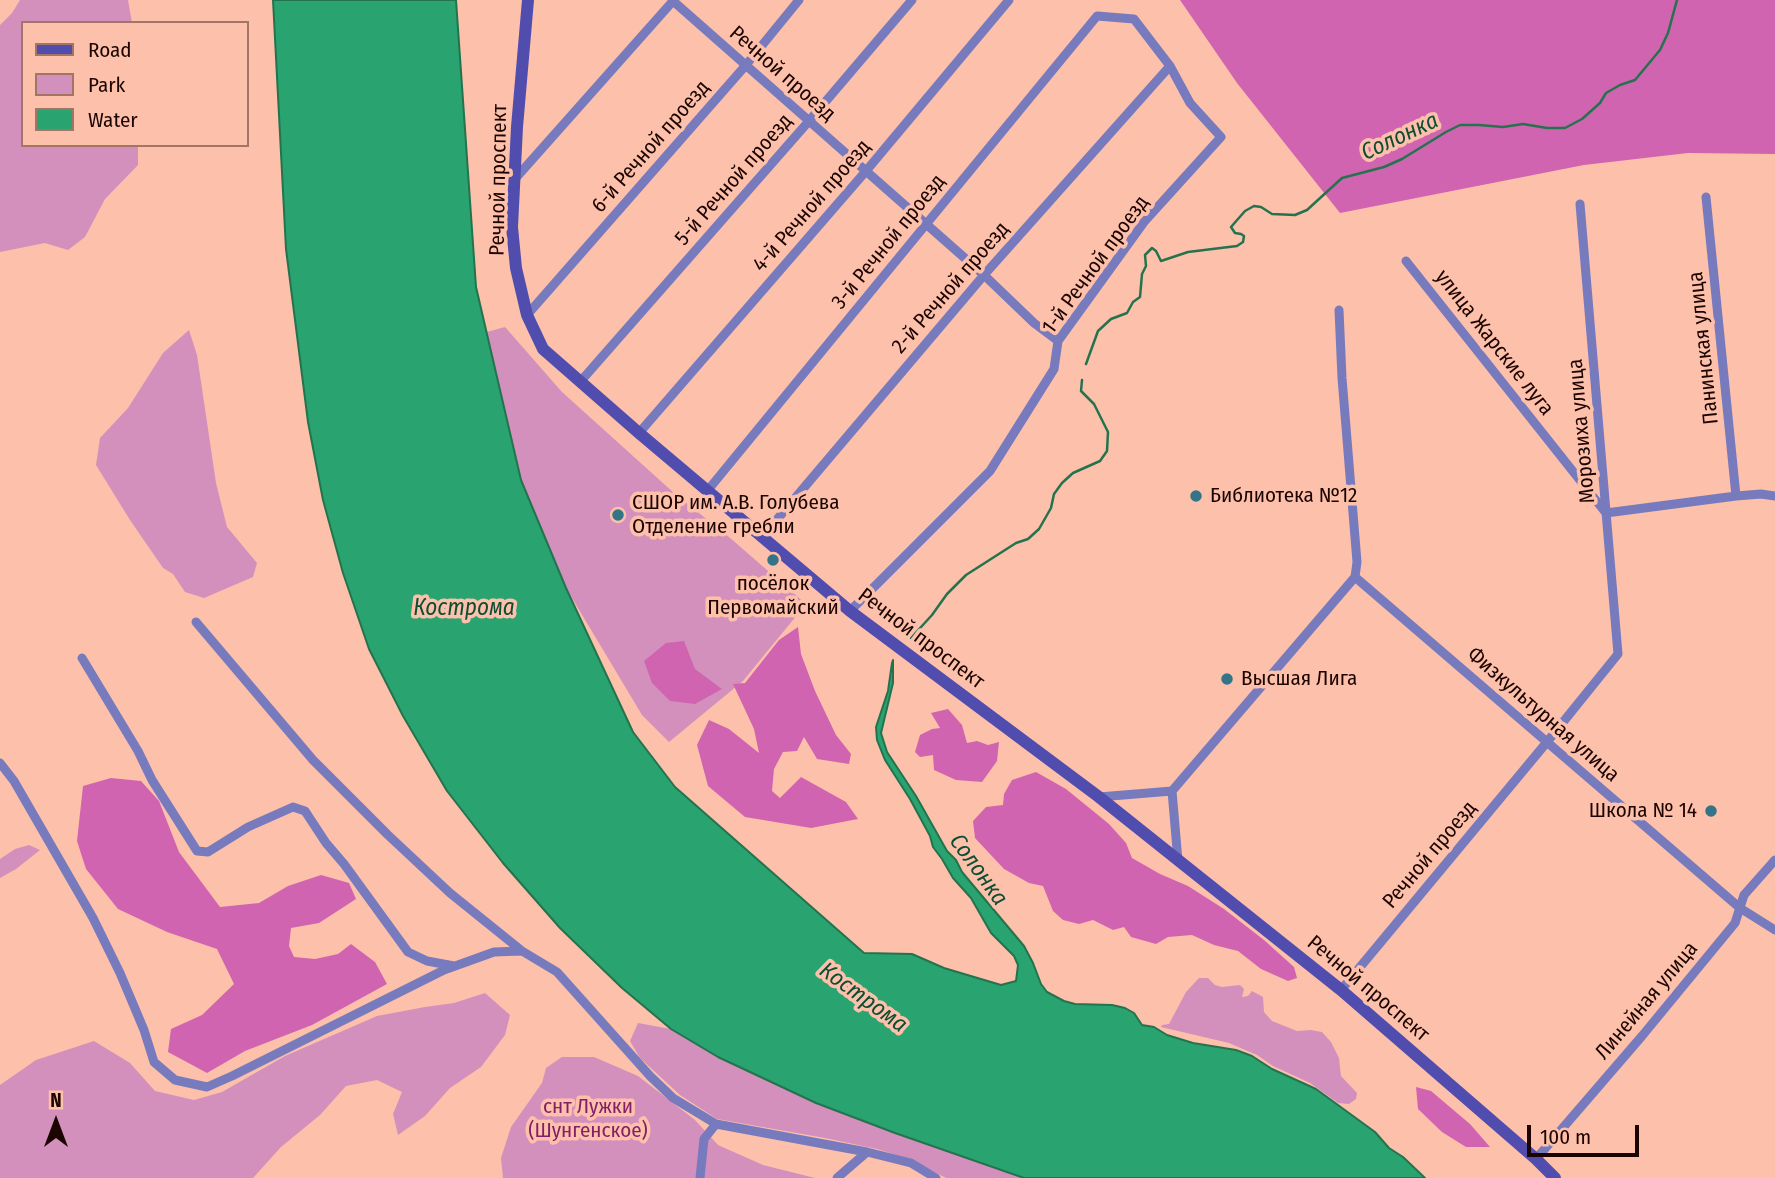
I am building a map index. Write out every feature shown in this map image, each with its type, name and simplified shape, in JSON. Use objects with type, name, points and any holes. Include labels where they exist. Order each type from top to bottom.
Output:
[{"type":"street","name":"Речной проспект","points":[[528,0],[513,181],[512,227],[516,268],[527,315],[543,349],[850,611],[1099,797],[1341,990],[1555,1178]]},
{"type":"street","points":[[513,181],[672,0]]},
{"type":"street","name":"Речной проезд","points":[[672,0],[984,275],[1034,323],[1058,341]]},
{"type":"street","name":"6-й Речной проезд","points":[[527,315],[746,65],[799,0]]},
{"type":"street","name":"5-й Речной проезд","points":[[580,382],[912,0]]},
{"type":"street","name":"4-й Речной проезд","points":[[639,433],[866,171],[1009,0]]},
{"type":"street","name":"3-й Речной проезд","points":[[708,489],[1097,16],[1133,19],[1170,66]]},
{"type":"street","name":"1-й Речной проезд","points":[[850,611],[990,471],[1054,369],[1058,341],[1144,222],[1221,137],[1190,103],[1170,66]]},
{"type":"street","name":"2-й Речной проезд","points":[[762,536],[984,275],[1170,66]]},
{"type":"street","name":"Панинская улица","points":[[1706,197],[1736,496]]},
{"type":"street","name":"Морозиха улица","points":[[1547,743],[1618,654],[1580,204]]},
{"type":"street","name":"улица Жарские луга","points":[[1406,261],[1606,513]]},
{"type":"street","points":[[1099,797],[1172,791],[1355,577],[1357,562],[1339,310]]},
{"type":"street","points":[[1606,513],[1736,496],[1775,496]]},
{"type":"street","name":"Физкультурная улица","points":[[1355,577],[1740,908],[1775,930]]},
{"type":"street","points":[[196,622],[313,760],[378,826],[450,893],[522,951],[556,972],[673,1098],[716,1124],[867,1152],[911,1163],[936,1178]]},
{"type":"street","points":[[82,658],[138,751],[152,780],[197,851],[208,852],[248,827],[293,807],[305,811],[408,953],[428,961],[456,966]]},
{"type":"street","name":"Речной проезд","points":[[1341,990],[1547,743]]},
{"type":"street","points":[[0,762],[14,781],[93,918],[145,1030],[154,1062],[175,1080],[207,1087],[444,971],[494,952],[522,951]]},
{"type":"street","points":[[1172,791],[1178,861]]},
{"type":"street","name":"Линейная улица","points":[[1536,1159],[1735,923],[1744,895],[1775,860]]},
{"type":"street","points":[[699,1178],[704,1139],[716,1124]]},
{"type":"street","points":[[837,1178],[867,1152]]},
{"type":"green space","points":[[20,0],[128,0],[132,21],[21,21],[21,147],[138,147],[138,165],[105,199],[85,237],[68,250],[45,243],[0,252],[0,25]]},
{"type":"green space","name":"СШОР им. А.В. Голубева Отделение гребли","points":[[505,327],[562,392],[674,493],[806,604],[743,681],[669,742],[642,715],[566,588],[521,480],[487,332]]},
{"type":"green space","points":[[189,330],[197,355],[216,483],[227,527],[257,563],[253,577],[204,598],[185,592],[173,574],[163,568],[96,465],[100,438],[128,408],[163,353]]},
{"type":"green space","points":[[29,845],[40,850],[0,878],[0,859],[15,849]]},
{"type":"green space","points":[[1199,978],[1208,978],[1215,985],[1222,987],[1240,985],[1244,989],[1242,997],[1248,996],[1252,991],[1263,997],[1264,1012],[1272,1021],[1297,1031],[1322,1032],[1339,1058],[1341,1076],[1357,1093],[1356,1099],[1349,1104],[1338,1103],[1310,1083],[1273,1066],[1257,1055],[1229,1043],[1161,1027],[1169,1024],[1186,992]]},
{"type":"green space","points":[[485,993],[510,1015],[505,1035],[481,1067],[450,1088],[425,1116],[398,1135],[393,1114],[402,1092],[377,1080],[346,1086],[320,1115],[281,1147],[253,1178],[0,1178],[0,1085],[36,1060],[94,1041],[130,1063],[155,1091],[194,1100],[222,1092],[285,1056],[377,1016],[454,1003]]},
{"type":"green space","points":[[638,1023],[671,1029],[718,1057],[816,1103],[1024,1178],[946,1178],[912,1160],[877,1149],[717,1119],[680,1095],[640,1058],[630,1041]]},
{"type":"green space","name":"снт Лужки (Шунгенское)","points":[[562,1057],[594,1057],[638,1076],[695,1120],[718,1145],[763,1165],[815,1178],[503,1178],[501,1158],[511,1127],[542,1083],[546,1068]]},
{"type":"shaded area","points":[[1180,0],[1775,0],[1775,154],[1688,153],[1584,165],[1340,213],[1237,83]]},
{"type":"shaded area","points":[[798,627],[801,654],[815,691],[836,735],[851,754],[849,764],[817,759],[804,737],[797,751],[783,752],[774,769],[772,791],[780,798],[801,777],[846,802],[858,819],[811,828],[745,817],[708,786],[697,745],[709,720],[729,729],[759,753],[754,729],[733,684],[745,683],[779,640]]},
{"type":"shaded area","points":[[684,641],[695,669],[722,689],[695,704],[670,701],[652,683],[644,661],[666,643]]},
{"type":"shaded area","points":[[948,709],[962,725],[967,743],[977,741],[988,745],[999,742],[997,761],[982,782],[956,780],[934,770],[933,755],[920,757],[915,752],[920,735],[940,728],[931,713]]},
{"type":"shaded area","points":[[1036,772],[1066,789],[1109,824],[1126,843],[1132,858],[1188,886],[1224,909],[1264,940],[1294,967],[1297,978],[1288,981],[1261,969],[1238,951],[1214,945],[1192,935],[1168,937],[1156,944],[1131,937],[1124,927],[1113,930],[1093,920],[1079,924],[1063,920],[1053,911],[1043,886],[1029,883],[1004,869],[975,838],[973,821],[986,807],[1003,805],[1004,794],[1012,780]]},
{"type":"shaded area","points":[[111,778],[141,781],[159,801],[179,852],[220,907],[259,903],[288,886],[321,875],[349,883],[356,899],[319,923],[291,928],[289,946],[294,957],[315,959],[338,954],[351,944],[375,962],[387,984],[312,1025],[245,1051],[207,1073],[168,1052],[171,1029],[202,1015],[234,984],[217,949],[167,932],[118,909],[86,869],[77,841],[83,786]]},
{"type":"shaded area","points":[[1416,1087],[1431,1091],[1470,1124],[1490,1147],[1466,1147],[1442,1132],[1418,1109]]},
{"type":"water","name":"Кострома","points":[[273,0],[456,0],[476,287],[521,480],[566,588],[633,732],[675,787],[864,953],[912,954],[944,968],[1001,985],[1016,981],[1018,965],[1014,956],[991,933],[971,898],[953,878],[933,847],[930,836],[885,760],[877,740],[876,727],[888,691],[893,660],[893,683],[881,733],[887,752],[947,851],[1024,946],[1047,992],[1075,1004],[1125,1008],[1134,1013],[1142,1025],[1154,1027],[1167,1035],[1252,1056],[1272,1069],[1316,1089],[1375,1132],[1389,1148],[1425,1178],[1024,1178],[816,1103],[718,1057],[671,1029],[622,988],[560,928],[503,863],[447,791],[403,716],[369,649],[343,573],[323,500],[308,422],[286,249]]},
{"type":"waterway","name":"Солонка","points":[[1086,364],[1098,331],[1111,319],[1127,313],[1133,302],[1140,297],[1142,274],[1146,266],[1145,255],[1152,248],[1161,261],[1188,252],[1237,246],[1243,242],[1244,236],[1235,233],[1231,227],[1245,211],[1254,206],[1272,214],[1295,215],[1307,210],[1342,178],[1384,167],[1402,159],[1460,125],[1503,127],[1523,124],[1565,128],[1582,119],[1600,103],[1606,93],[1635,80],[1660,50],[1668,33],[1677,0]]},
{"type":"waterway","name":"Солонка","points":[[911,638],[966,575],[1016,543],[1028,539],[1039,529],[1051,508],[1054,494],[1062,483],[1073,473],[1100,461],[1107,451],[1108,432],[1094,404],[1081,391],[1082,380]]},
{"type":"place","name":"Библиотека №12","points":[[1196,496]]},
{"type":"place","name":"СШОР им. А.В. Голубева Отделение гребли","points":[[618,515]]},
{"type":"place","name":"посёлок Первомайский","points":[[773,560]]},
{"type":"place","name":"Высшая Лига","points":[[1227,679]]},
{"type":"place","name":"Школа № 14","points":[[1711,811]]}]
